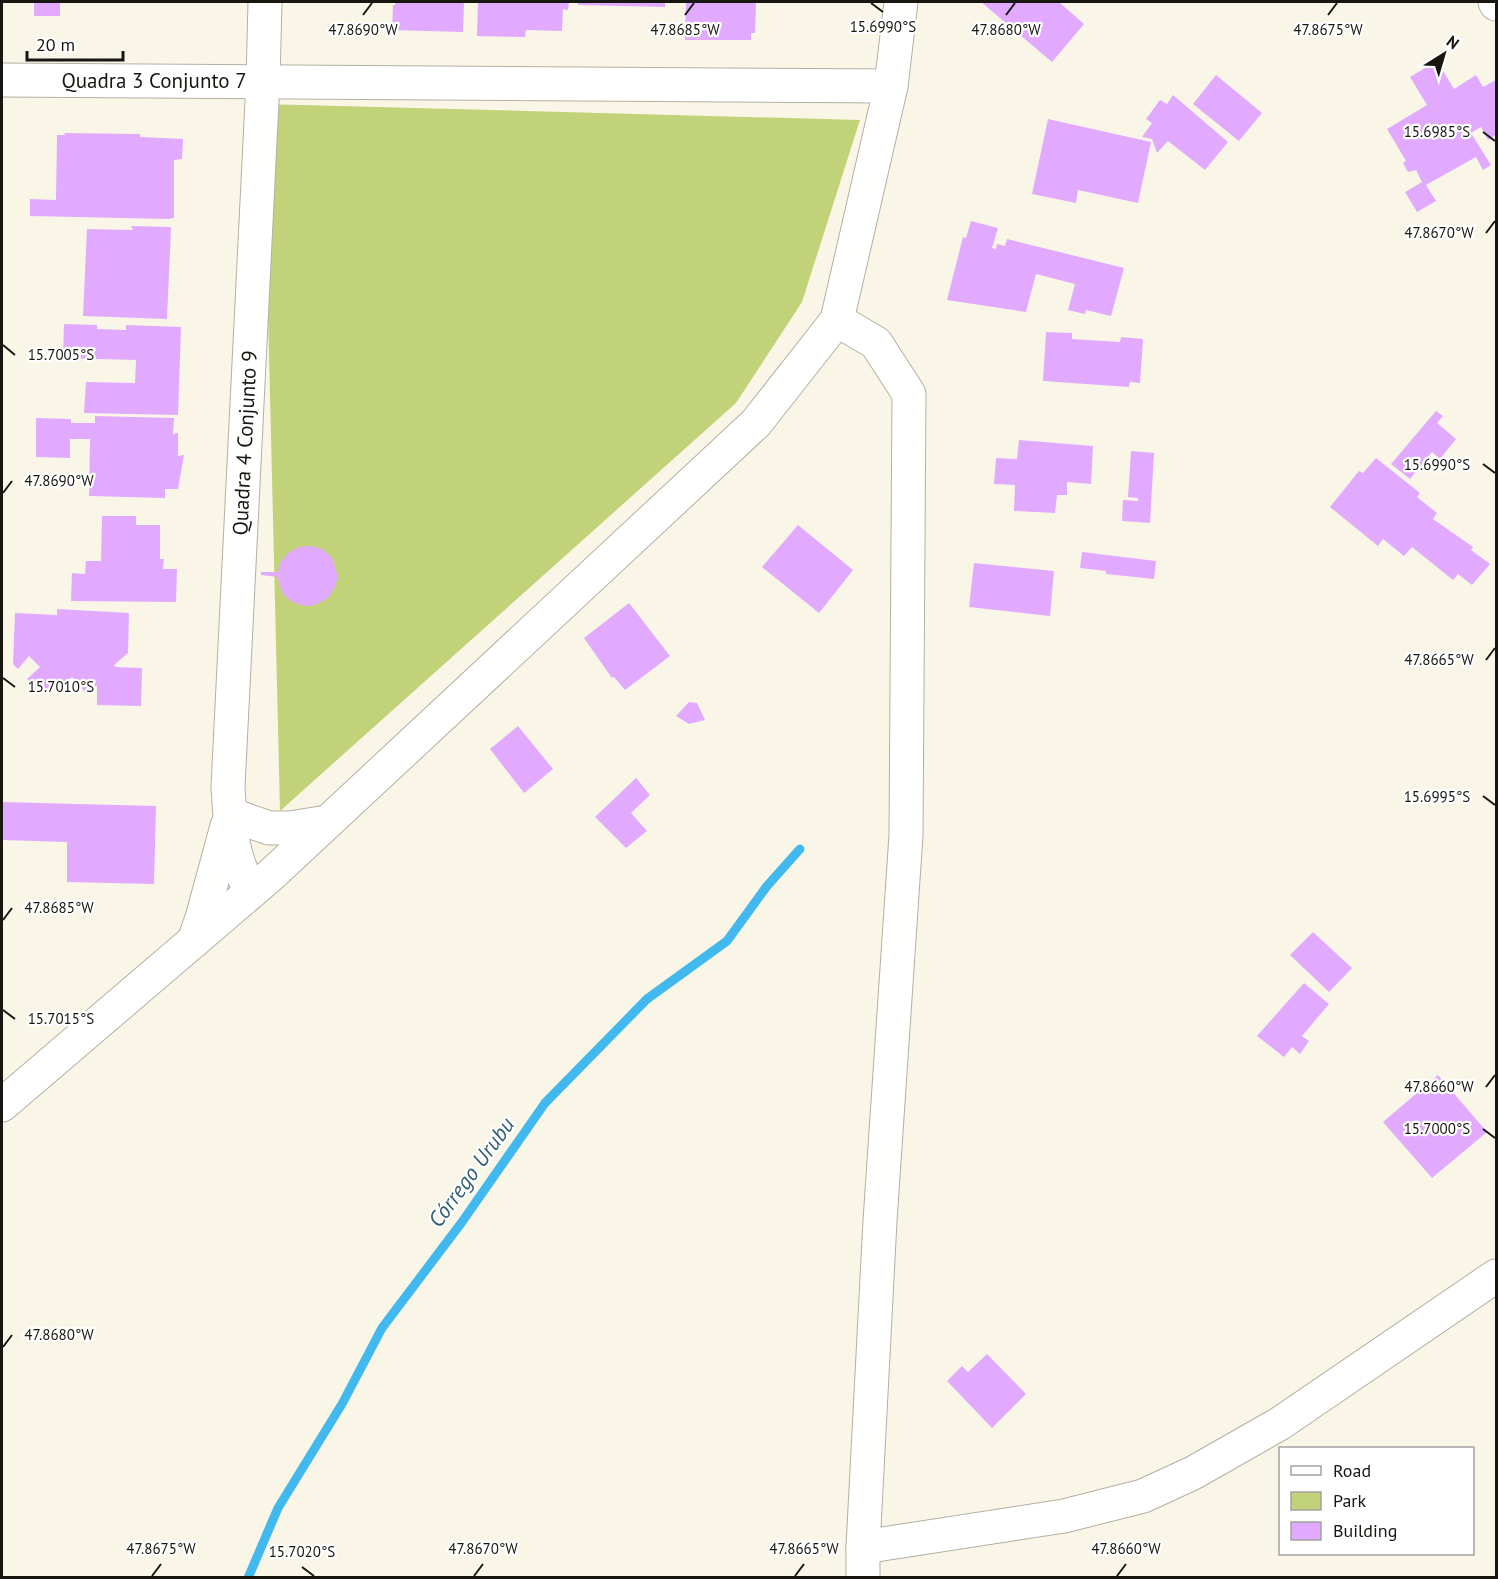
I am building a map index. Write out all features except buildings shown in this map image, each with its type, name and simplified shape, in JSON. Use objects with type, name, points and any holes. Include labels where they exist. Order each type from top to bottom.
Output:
[{"type":"street","name":"Quadra 3 Conjunto 7","points":[[2,80],[263,81],[265,2]]},
{"type":"street","points":[[2,1105],[261,883],[756,423],[837,320],[891,86],[901,2]]},
{"type":"street","points":[[263,81],[891,86]]},
{"type":"street","name":"Quadra 4 Conjunto 9","points":[[231,813],[228,787],[263,81]]},
{"type":"street","points":[[837,320],[876,343],[909,394],[906,835],[880,1221],[863,1562],[1143,1496],[1193,1473],[1279,1424],[1497,1276]]},
{"type":"street","points":[[231,813],[269,828],[290,828],[327,822]]},
{"type":"street","points":[[231,813],[233,848],[239,869],[261,883]]},
{"type":"street","points":[[194,941],[231,813]]},
{"type":"green space","points":[[263,104],[860,120],[802,302],[736,403],[280,811]]},
{"type":"waterway","name":"Córrego Urubu","points":[[248,1578],[278,1508],[342,1404],[382,1328],[462,1222],[545,1103],[647,999],[727,941],[767,886],[800,849]]}]
